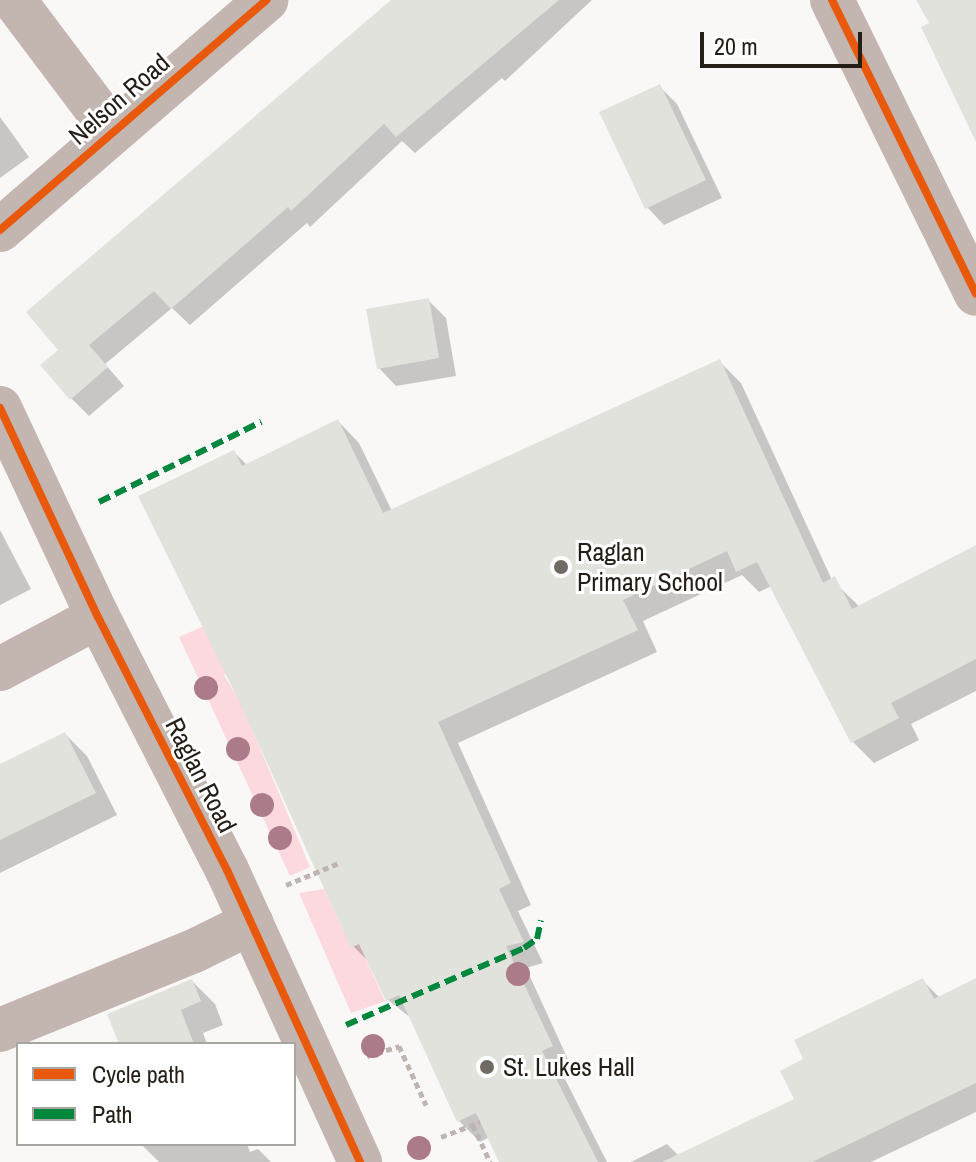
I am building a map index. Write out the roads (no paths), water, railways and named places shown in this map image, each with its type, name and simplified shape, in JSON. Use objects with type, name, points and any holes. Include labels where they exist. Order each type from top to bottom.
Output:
[{"type":"street","points":[[14,0],[112,130]]},
{"type":"street","name":"Nelson Road","points":[[0,230],[266,0]]},
{"type":"street","points":[[832,0],[976,294]]},
{"type":"street","name":"Raglan Road","points":[[0,408],[98,617],[251,923],[360,1162]]},
{"type":"street","points":[[0,669],[98,617]]},
{"type":"street","points":[[0,1030],[251,923]]},
{"type":"place","name":"Raglan Primary School","points":[[561,567]]},
{"type":"place","name":"St. Lukes Hall","points":[[487,1067]]}]
